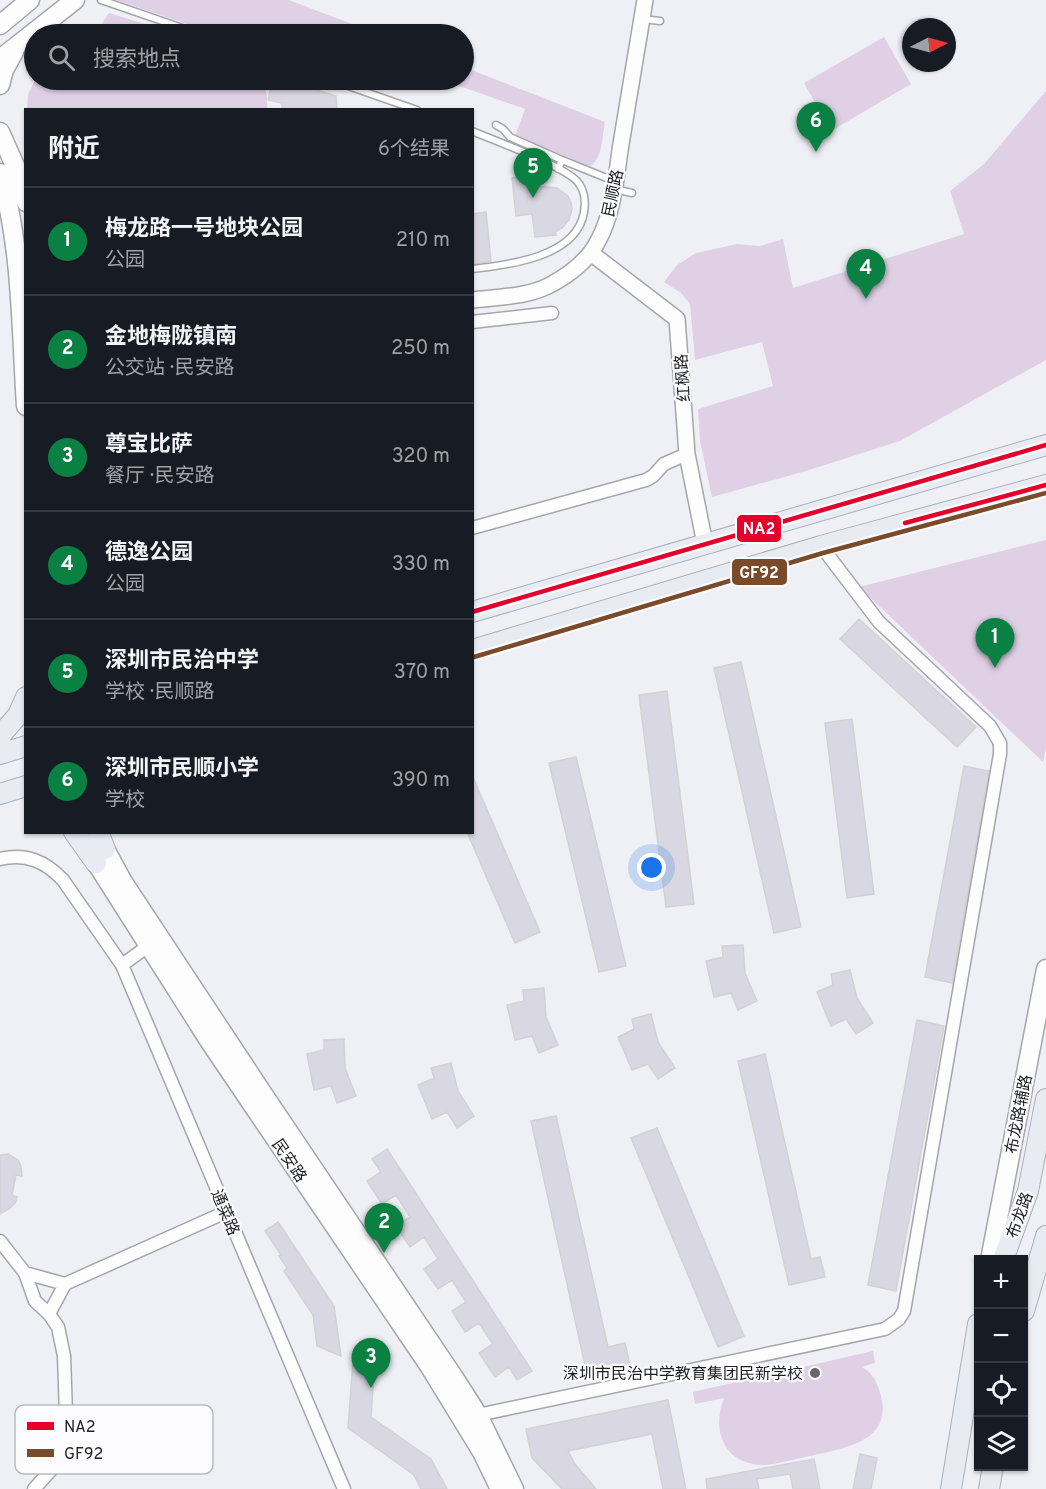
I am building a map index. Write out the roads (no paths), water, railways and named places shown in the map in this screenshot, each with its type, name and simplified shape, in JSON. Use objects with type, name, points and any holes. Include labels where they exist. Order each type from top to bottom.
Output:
[{"type":"main road","points":[[4,20],[30,0]]},
{"type":"main road","points":[[45,24],[75,0]]},
{"type":"main road","points":[[0,59],[22,42]]},
{"type":"main road","points":[[0,85],[7,64],[22,42]]},
{"type":"main road","points":[[0,130],[16,168],[24,195]]},
{"type":"main road","points":[[0,173],[9,207],[15,246],[24,377]]},
{"type":"main road","points":[[474,611],[1046,445]]},
{"type":"main road","points":[[474,649],[821,546],[1046,486]]},
{"type":"main road","points":[[0,736],[18,715],[24,702]]},
{"type":"main road","points":[[0,754],[24,747]]},
{"type":"main road","points":[[0,794],[24,787]]},
{"type":"main road","points":[[0,801],[24,801]]},
{"type":"main road","points":[[80,834],[99,844]]},
{"type":"main road","name":"民安路","points":[[99,844],[478,1415],[514,1489]]},
{"type":"main road","name":"民安路","points":[[99,844],[148,946],[216,1052],[430,1367],[482,1452],[500,1489]]},
{"type":"main road","name":"布龙路辅路","points":[[991,1255],[1046,969]]},
{"type":"main road","name":"布龙路","points":[[1005,1255],[1029,1191],[1046,1099]]},
{"type":"main road","name":"布龙路","points":[[1024,1309],[1046,1236]]},
{"type":"main road","points":[[951,1489],[974,1348]]},
{"type":"main road","points":[[989,1489],[992,1471]]},
{"type":"street","name":"民顺路","points":[[474,300],[531,293],[555,283],[591,253],[599,240],[607,220],[614,185],[645,0]]},
{"type":"street","name":"红枫路","points":[[591,253],[677,319],[687,454],[705,544]]},
{"type":"street","points":[[474,322],[552,313]]},
{"type":"street","points":[[474,527],[646,480],[664,464],[687,454]]},
{"type":"street","points":[[478,1415],[885,1329],[899,1319],[904,1311],[1000,743],[990,726],[879,622],[821,546]]},
{"type":"street","name":"通菜路","points":[[0,859],[12,856],[28,858],[52,868],[63,880],[122,965],[344,1489]]},
{"type":"street","points":[[122,965],[148,946]]},
{"type":"street","points":[[49,1314],[65,1284],[226,1212]]},
{"type":"street","points":[[0,1241],[25,1273],[35,1301],[49,1314],[57,1326],[64,1356],[66,1405]]},
{"type":"street","points":[[25,1273],[65,1284]]},
{"type":"street","points":[[34,1489],[47,1474]]},
{"type":"lane","points":[[101,0],[171,24]]},
{"type":"lane","points":[[642,18],[660,21]]},
{"type":"lane","points":[[360,90],[411,108]]},
{"type":"lane","points":[[495,125],[510,137],[632,193]]},
{"type":"lane","points":[[474,132],[558,169],[577,182],[584,196],[583,218],[576,230],[559,245],[529,260],[474,269]]},
{"type":"lane","points":[[558,169],[562,160]]},
{"type":"place","name":"深圳市民顺小学","points":[[816,152]]},
{"type":"place","name":"深圳市民治中学","points":[[533,198]]},
{"type":"place","name":"德逸公园","points":[[866,299]]},
{"type":"place","name":"梅龙路一号地块公园","points":[[995,668]]},
{"type":"place","name":"金地梅陇镇南","points":[[384,1253]]},
{"type":"place","name":"深圳市民治中学教育集团民新学校","points":[[815,1373]]},
{"type":"place","name":"尊宝比萨","points":[[371,1388]]}]
